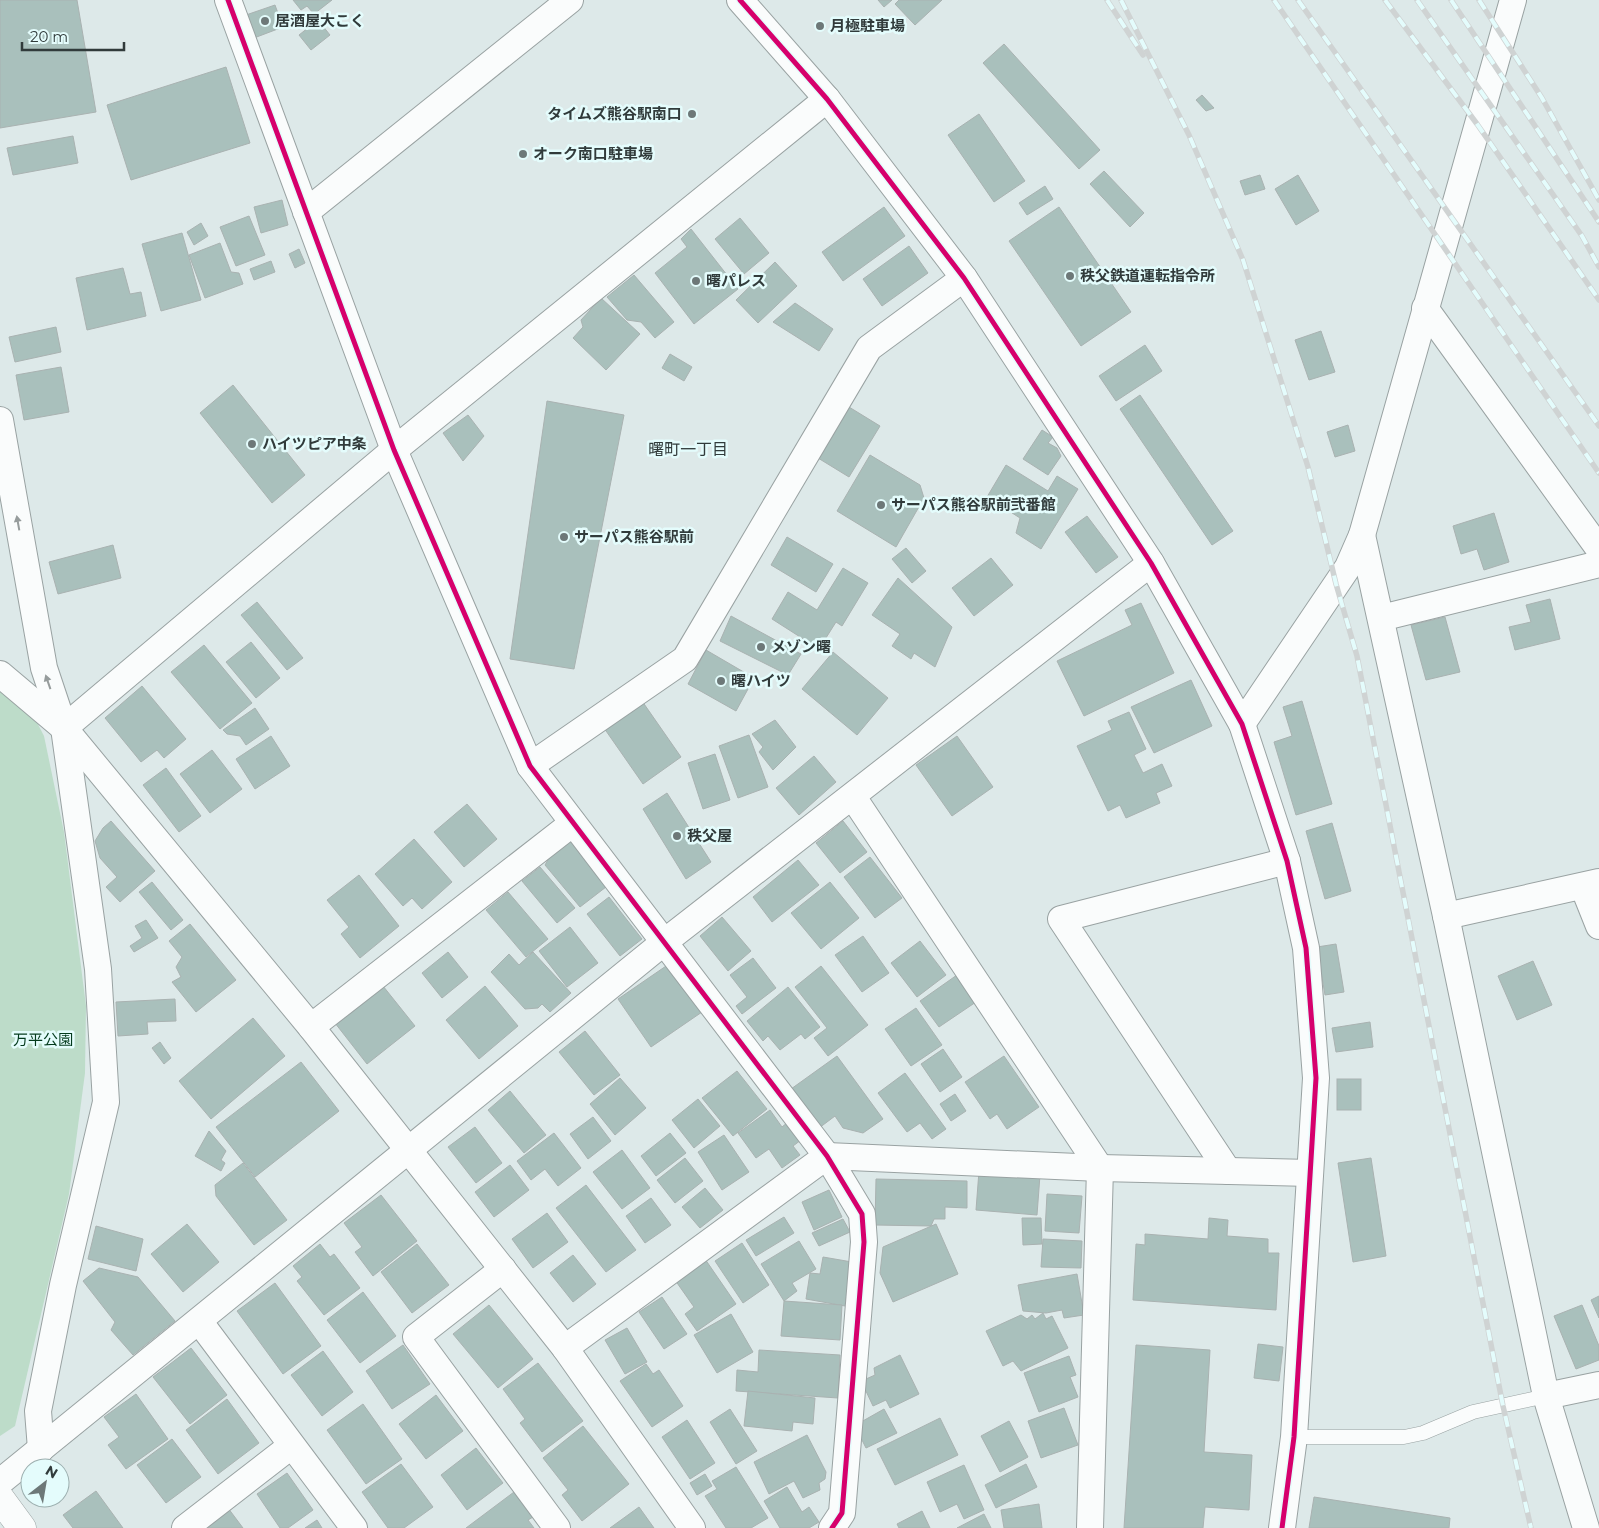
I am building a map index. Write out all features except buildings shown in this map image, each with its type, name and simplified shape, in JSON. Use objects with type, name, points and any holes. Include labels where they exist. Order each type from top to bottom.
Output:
[{"type":"street","points":[[228,0],[394,450],[530,766],[827,1156],[862,1214],[864,1242],[842,1513],[832,1528]]},
{"type":"street","points":[[306,212],[570,0]]},
{"type":"street","points":[[740,0],[827,98],[964,278],[1150,563],[1242,724],[1287,861],[1306,948],[1316,1078],[1294,1437],[1282,1528]]},
{"type":"street","points":[[1242,724],[1348,567],[1362,535],[1513,0]]},
{"type":"street","points":[[64,728],[394,450],[827,98]]},
{"type":"street","points":[[530,766],[685,659],[869,348],[964,278]]},
{"type":"street","points":[[1425,308],[1599,549]]},
{"type":"street","points":[[0,420],[44,668],[64,728],[98,969],[106,1102],[63,1285],[38,1411],[41,1448]]},
{"type":"street","points":[[1362,535],[1446,916],[1546,1396],[1586,1528]]},
{"type":"street","points":[[0,1482],[663,943],[853,797],[1150,563]]},
{"type":"street","points":[[1381,618],[1599,564]]},
{"type":"street","points":[[0,674],[64,728],[311,1027],[565,1348],[692,1528]]},
{"type":"street","points":[[853,797],[1100,1168],[1090,1528]]},
{"type":"street","points":[[311,1027],[573,823]]},
{"type":"street","points":[[1228,1171],[1060,920],[1287,861]]},
{"type":"street","points":[[1446,916],[1591,884],[1599,926]]},
{"type":"street","points":[[565,1348],[827,1156],[1100,1168],[1310,1174]]},
{"type":"street","points":[[503,1269],[416,1338],[557,1528]]},
{"type":"street","points":[[199,1321],[354,1528]]},
{"type":"street","points":[[1546,1396],[1599,1385]]},
{"type":"street","points":[[184,1528],[291,1446]]},
{"type":"street","points":[[0,1498],[22,1528]]},
{"type":"lane","points":[[1294,1437],[1404,1437],[1423,1433],[1473,1412],[1546,1396]]},
{"type":"green space","name":"万平公園","points":[[0,690],[30,709],[44,736],[64,832],[86,1006],[85,1073],[69,1194],[15,1426],[0,1436]]},
{"type":"railway","points":[[1107,0],[1143,55]]},
{"type":"railway","points":[[1121,0],[1189,135],[1243,260],[1308,467],[1336,584],[1357,656],[1503,1406],[1531,1528]]},
{"type":"railway","points":[[1274,0],[1599,473]]},
{"type":"railway","points":[[1298,0],[1599,426]]},
{"type":"railway","points":[[1385,0],[1477,124],[1599,300]]},
{"type":"railway","points":[[1417,0],[1582,236],[1599,267]]},
{"type":"railway","points":[[1451,0],[1599,222]]},
{"type":"railway","points":[[1479,0],[1542,98],[1599,200]]},
{"type":"cycle path","points":[[228,0],[394,450],[530,766],[827,1156],[862,1214],[864,1242],[842,1513],[832,1528]]},
{"type":"cycle path","points":[[740,0],[827,99],[964,278],[1151,563],[1242,724],[1287,861],[1306,948],[1316,1078],[1294,1437],[1282,1528]]},
{"type":"place","name":"居酒屋大こく","points":[[265,21]]},
{"type":"place","name":"月極駐車場","points":[[820,26]]},
{"type":"place","name":"タイムズ熊谷駅南口","points":[[692,114]]},
{"type":"place","name":"オーク南口駐車場","points":[[523,154]]},
{"type":"place","name":"秩父鉄道運転指令所","points":[[1070,276]]},
{"type":"place","name":"曙パレス","points":[[696,281]]},
{"type":"place","name":"ハイツピア中条","points":[[252,444]]},
{"type":"place","name":"サーパス熊谷駅前弐番館","points":[[881,505]]},
{"type":"place","name":"サーパス熊谷駅前","points":[[564,537]]},
{"type":"place","name":"メゾン曙","points":[[761,647]]},
{"type":"place","name":"曙ハイツ","points":[[721,681]]},
{"type":"place","name":"秩父屋","points":[[677,836]]},
{"type":"district","name":"曙町一丁目","points":[[688,449]]}]
